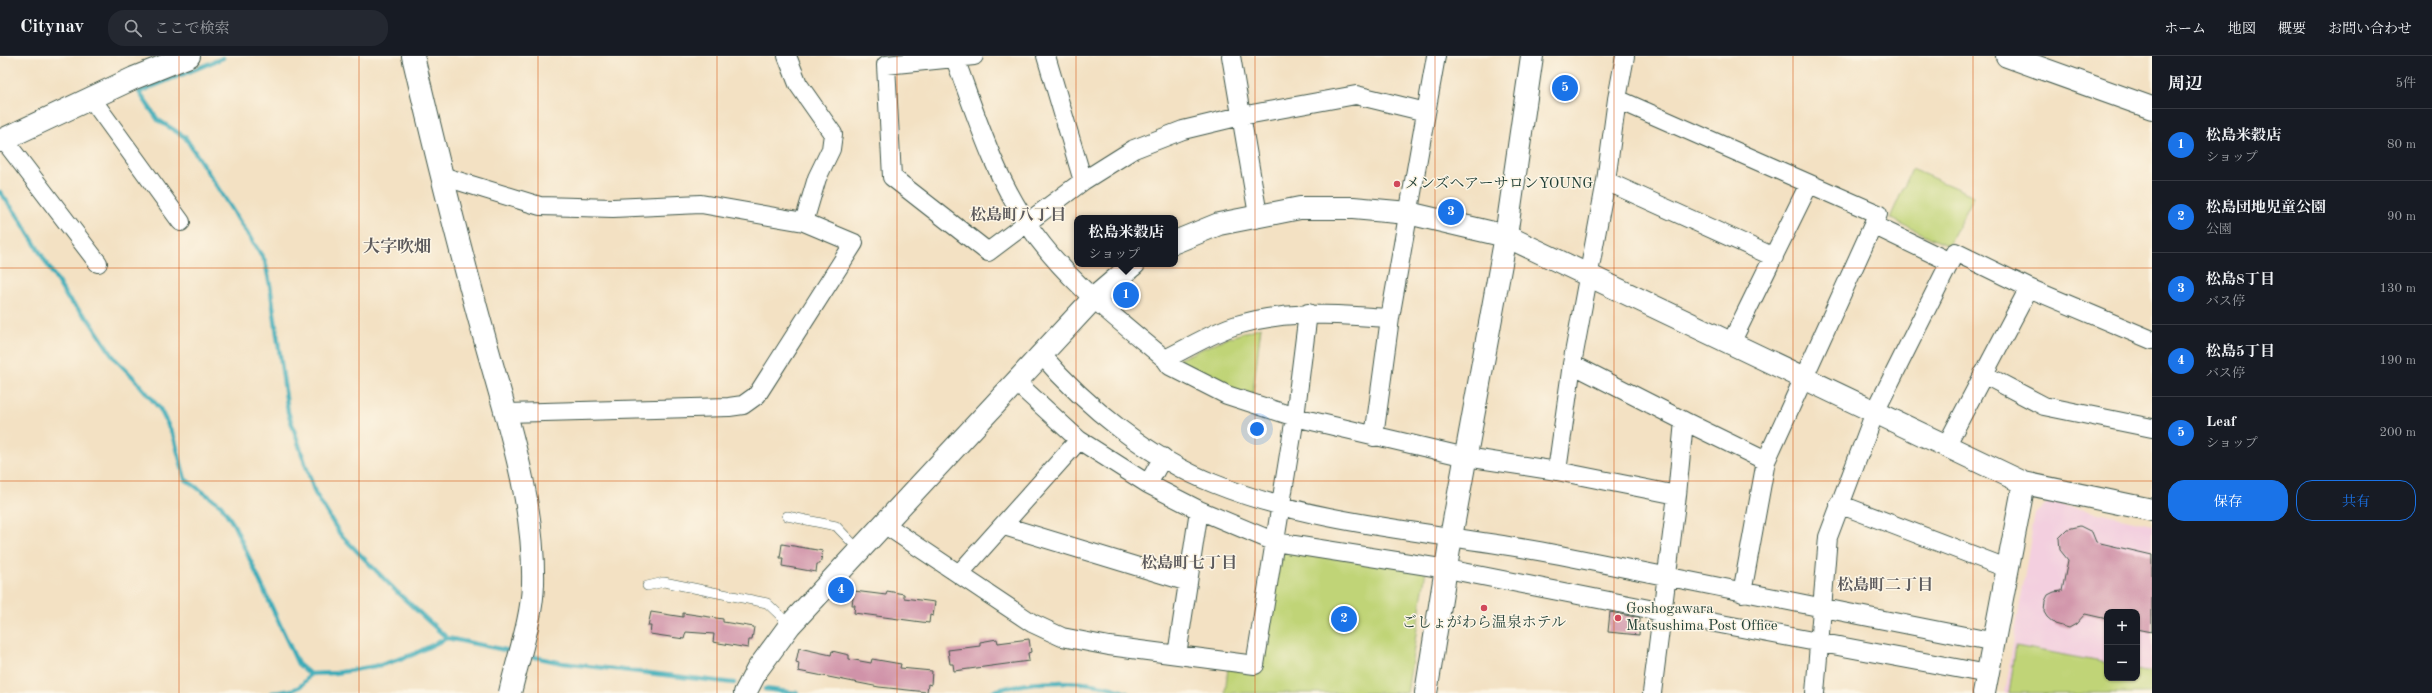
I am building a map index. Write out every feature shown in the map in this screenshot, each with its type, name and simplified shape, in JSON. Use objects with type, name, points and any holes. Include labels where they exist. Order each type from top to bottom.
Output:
[{"type":"street","points":[[98,263],[2,140],[91,98],[189,56]]},
{"type":"street","points":[[413,56],[484,338],[507,413],[520,468],[532,553],[531,600],[510,693]]},
{"type":"street","points":[[787,56],[798,84],[833,134],[830,149],[817,178],[804,222]]},
{"type":"street","points":[[974,56],[886,65],[892,177],[988,252],[1083,181],[1134,149],[1182,130],[1241,116],[1356,95],[1426,112]]},
{"type":"street","points":[[1046,56],[1083,181]]},
{"type":"street","points":[[1231,56],[1258,215]]},
{"type":"street","points":[[1374,436],[1390,318],[1436,56]]},
{"type":"street","points":[[1426,693],[1451,537],[1506,236],[1532,56]]},
{"type":"street","points":[[1557,471],[1572,364],[1606,181],[1617,99],[1626,56]]},
{"type":"street","points":[[2007,56],[2152,108]]},
{"type":"street","points":[[954,57],[994,162],[1026,223],[1066,272],[1093,299],[1165,359],[1170,366],[1227,395],[1295,417],[1466,457],[1557,471],[1677,496]]},
{"type":"street","points":[[91,98],[181,222]]},
{"type":"street","points":[[1617,99],[1878,214],[1802,377],[1766,461],[1742,593]]},
{"type":"street","points":[[442,176],[540,206],[613,208],[701,204],[804,222],[854,244],[757,395],[743,405],[507,413]]},
{"type":"street","points":[[1606,181],[1774,257]]},
{"type":"street","points":[[1731,344],[1809,184]]},
{"type":"street","points":[[1178,241],[1220,224],[1258,215],[1300,208],[1353,208],[1408,213],[1506,236],[2024,483],[2152,510]]},
{"type":"street","points":[[1873,225],[1950,262]]},
{"type":"street","points":[[1815,693],[1828,537],[1839,504],[1875,412],[1954,252],[2029,288],[2152,340]]},
{"type":"street","points":[[745,693],[757,670],[790,625],[1093,299],[1130,267]]},
{"type":"street","points":[[1946,446],[2029,288]]},
{"type":"street","points":[[1165,359],[1236,325],[1289,314],[1308,313],[1390,318]]},
{"type":"street","points":[[884,524],[1032,623],[1062,637],[1177,655],[1255,665],[1295,417],[1308,313]]},
{"type":"street","points":[[1041,354],[1062,379],[1105,419],[1163,457],[1214,484],[1280,506],[1557,555],[1666,578],[1995,642]]},
{"type":"street","points":[[1572,364],[1766,461]]},
{"type":"street","points":[[1983,374],[2044,406],[2152,428]]},
{"type":"street","points":[[1016,382],[1079,440],[1148,484],[1199,510],[1275,542],[1447,568],[1662,613],[1820,642],[1986,683],[2009,569],[2024,483]]},
{"type":"street","points":[[1652,693],[1677,496],[1684,421]]},
{"type":"street","points":[[959,574],[1004,526],[1079,440]]},
{"type":"street","points":[[1148,484],[1163,457]]},
{"type":"street","points":[[1839,504],[2009,569]]},
{"type":"street","points":[[1177,655],[1199,510]]},
{"type":"street","points":[[1004,526],[1188,582]]},
{"type":"lane","points":[[787,516],[836,526],[860,551]]},
{"type":"lane","points":[[647,586],[664,582],[768,603],[790,625]]},
{"type":"shaded area","points":[[2049,502],[2152,525],[2152,693],[2005,693],[2035,513]]},
{"type":"green space","points":[[1912,169],[1974,196],[1948,246],[1890,218]]},
{"type":"green space","points":[[1261,327],[1252,400],[1175,361],[1222,340]]},
{"type":"green space","points":[[1280,549],[1426,570],[1407,693],[1225,693],[1228,668],[1260,672]]},
{"type":"green space","points":[[2016,646],[2104,662],[2104,681],[2140,681],[2140,670],[2152,672],[2152,693],[2009,693]]},
{"type":"building","points":[[2080,526],[2092,532],[2096,542],[2152,555],[2152,632],[2140,630],[2140,609],[2104,609],[2104,618],[2085,614],[2076,624],[2069,628],[2055,624],[2047,617],[2044,612],[2045,601],[2048,595],[2054,592],[2062,591],[2068,560],[2060,550],[2059,538],[2068,529]]},
{"type":"building","points":[[782,544],[823,551],[820,564],[817,564],[816,572],[782,566],[783,558],[780,558]]},
{"type":"building","points":[[854,591],[886,595],[887,591],[904,594],[904,598],[935,602],[933,616],[930,615],[929,623],[854,613],[855,605],[852,605]]},
{"type":"building","points":[[651,612],[683,617],[683,613],[723,619],[723,622],[754,627],[752,640],[749,640],[748,648],[713,642],[714,634],[686,632],[684,639],[650,634],[651,626],[648,626]]},
{"type":"building","points":[[1610,612],[1640,618],[1639,635],[1608,632]]},
{"type":"building","points":[[997,639],[998,643],[1029,639],[1031,652],[1028,653],[1029,661],[954,671],[953,664],[950,664],[948,650],[980,646],[980,642]]},
{"type":"building","points":[[799,648],[831,655],[832,651],[849,655],[849,659],[871,663],[872,659],[901,664],[900,668],[932,671],[931,685],[928,684],[927,692],[879,687],[798,671],[799,663],[796,662]]},
{"type":"waterway","points":[[223,58],[139,92],[158,120],[185,137],[265,261],[270,285],[288,412],[315,493],[340,534],[398,593],[447,638],[515,652]]},
{"type":"waterway","points":[[0,192],[18,216],[68,299],[89,320],[115,359],[134,378],[160,409],[174,437],[185,479],[221,505],[234,525],[298,664],[310,674],[336,673],[381,665],[412,655],[447,638]]},
{"type":"waterway","points":[[526,655],[562,663],[734,683]]},
{"type":"waterway","points":[[272,693],[295,689],[303,684],[310,674]]},
{"type":"waterway","points":[[989,693],[1022,685],[1058,682],[1094,685],[1127,693]]},
{"type":"waterway","points":[[765,689],[797,693]]},
{"type":"place","name":"Leaf","points":[[1565,88]]},
{"type":"place","name":"メンズヘアーサロンYOUNG","points":[[1397,184]]},
{"type":"place","name":"松島8丁目","points":[[1451,212]]},
{"type":"place","name":"松島米穀店","points":[[1126,295]]},
{"type":"place","name":"松島5丁目","points":[[841,590]]},
{"type":"place","name":"ごしょがわら温泉ホテル","points":[[1484,608]]},
{"type":"place","name":"Goshogawara Matsushima Post Office","points":[[1618,618]]},
{"type":"place","name":"松島団地児童公園","points":[[1344,619]]},
{"type":"district","name":"松島町八丁目","points":[[1018,216]]},
{"type":"district","name":"大字吹畑","points":[[397,247]]},
{"type":"district","name":"松島町七丁目","points":[[1189,564]]},
{"type":"district","name":"松島町二丁目","points":[[1885,586]]}]
